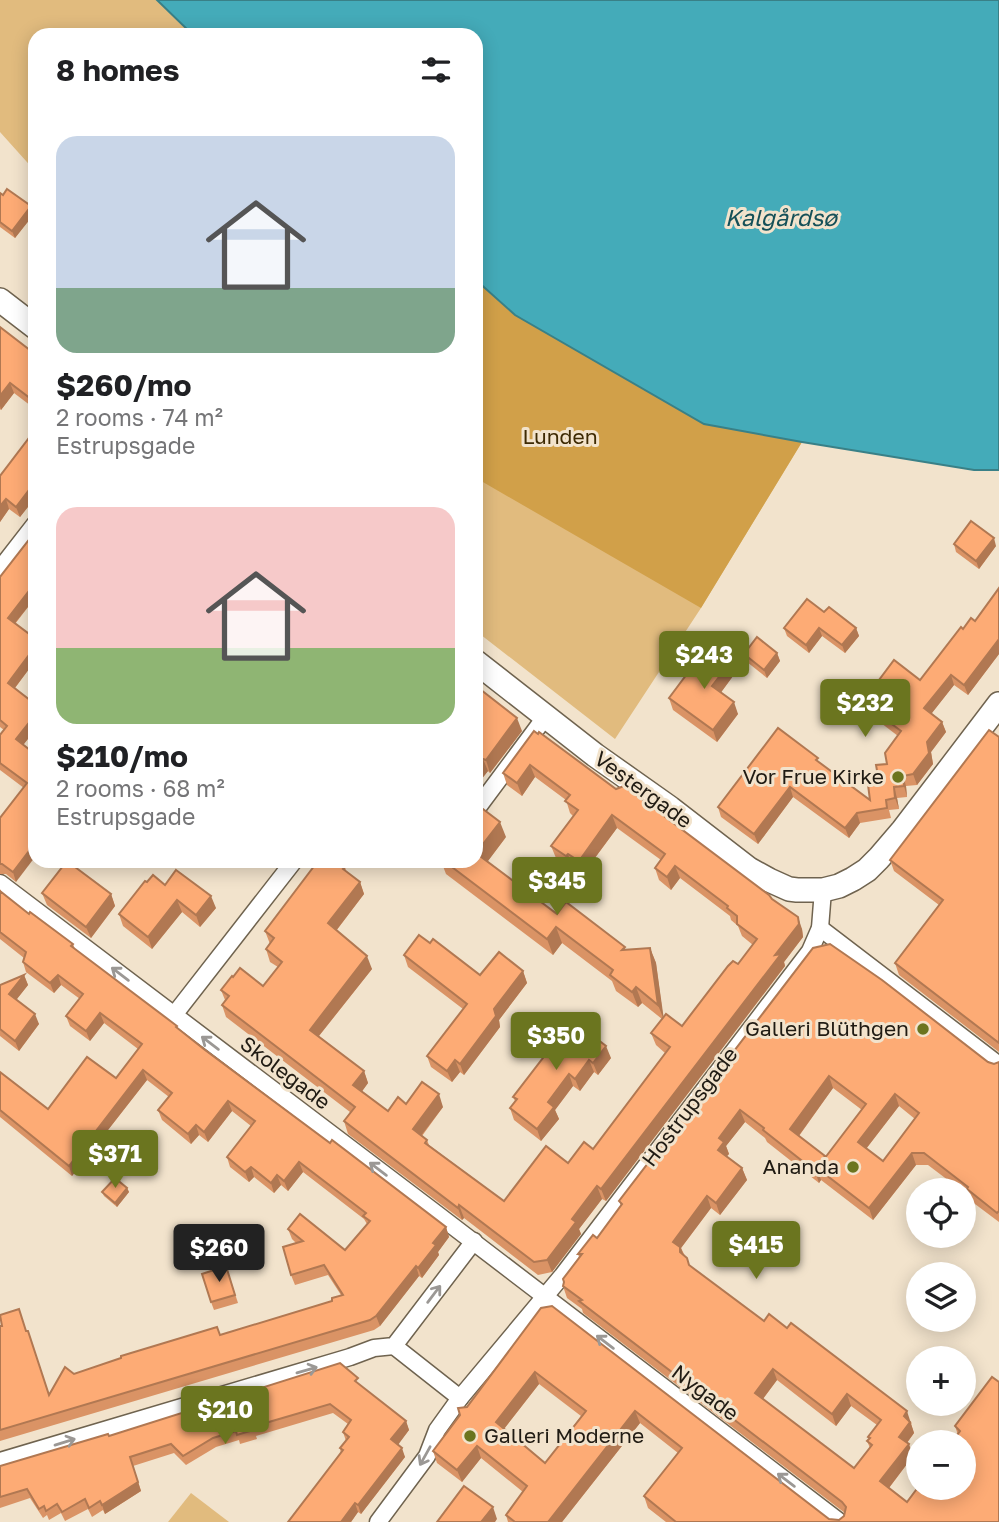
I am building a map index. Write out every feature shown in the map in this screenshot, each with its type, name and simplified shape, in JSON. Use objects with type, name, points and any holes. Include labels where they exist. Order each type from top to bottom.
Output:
[{"type":"street","points":[[0,300],[28,322]]},
{"type":"street","points":[[0,569],[28,533]]},
{"type":"street","name":"Vestergade","points":[[483,667],[595,755],[749,869],[789,889],[822,890]]},
{"type":"street","points":[[822,890],[853,879],[879,859],[999,704]]},
{"type":"street","points":[[483,801],[546,716]]},
{"type":"street","points":[[174,1015],[289,868]]},
{"type":"street","name":"Skolegade","points":[[0,883],[545,1297]]},
{"type":"street","name":"Hostrupsgade","points":[[380,1521],[427,1456],[437,1430],[460,1398],[545,1297],[810,951],[820,928],[822,890]]},
{"type":"street","points":[[820,928],[999,1065]]},
{"type":"street","points":[[0,1461],[374,1349],[394,1346],[474,1241]]},
{"type":"street","name":"Nygade","points":[[545,1297],[840,1522]]},
{"type":"street","points":[[394,1346],[460,1398]]},
{"type":"green space","points":[[0,0],[157,0],[186,28],[28,28],[28,163],[0,132]]},
{"type":"green space","name":"Lunden","points":[[483,284],[704,424],[802,442],[701,608],[615,739],[483,636]]},
{"type":"green space","name":"Lunden","points":[[483,286],[515,315],[704,424],[802,442],[701,608],[483,482]]},
{"type":"green space","points":[[191,1493],[229,1522],[168,1522]]},
{"type":"water","name":"Kalgårdsø","points":[[157,0],[999,0],[999,470],[974,470],[704,424],[515,315],[483,286],[483,28],[186,28]]},
{"type":"building","points":[[7,189],[28,204],[28,210],[12,231],[0,222],[0,193],[3,195]]},
{"type":"building","points":[[0,327],[28,349],[28,397],[10,383],[0,396]]},
{"type":"building","points":[[28,439],[28,491],[16,507],[6,499],[0,506],[0,476]]},
{"type":"building","points":[[971,521],[994,538],[976,561],[954,544]]},
{"type":"building","points":[[28,541],[28,592],[8,618],[28,633],[28,656],[8,683],[28,699],[28,724],[16,739],[28,748],[28,852],[13,872],[0,864],[0,818],[27,783],[0,763],[0,735],[7,726],[0,720],[0,577]]},
{"type":"building","points":[[999,588],[999,639],[964,685],[951,675],[924,708],[942,722],[927,742],[929,753],[913,774],[903,776],[904,786],[894,787],[895,798],[886,800],[887,808],[857,813],[845,828],[790,787],[754,834],[718,807],[778,728],[870,800],[867,777],[878,776],[876,765],[887,764],[885,753],[901,731],[873,710],[889,687],[879,680],[894,660],[920,680],[961,627],[963,629],[971,618],[975,621]]},
{"type":"building","points":[[807,599],[824,612],[829,607],[856,628],[842,645],[819,628],[806,645],[784,628]]},
{"type":"building","points":[[757,637],[777,653],[764,670],[744,654]]},
{"type":"building","points":[[712,652],[729,664],[712,686],[734,702],[713,730],[669,698],[702,654],[707,658]]},
{"type":"building","points":[[483,691],[517,718],[486,760],[483,759]]},
{"type":"building","points":[[989,730],[999,737],[999,1043],[895,963],[943,900],[890,860]]},
{"type":"building","points":[[534,731],[538,734],[539,732],[616,789],[624,786],[798,917],[799,924],[775,955],[781,954],[601,1189],[597,1186],[572,1219],[576,1222],[547,1260],[534,1262],[344,1121],[355,1107],[222,1005],[229,996],[221,990],[240,968],[263,986],[282,962],[266,949],[274,938],[265,931],[313,868],[344,868],[360,882],[328,923],[367,956],[310,1030],[364,1071],[353,1085],[388,1111],[398,1097],[406,1104],[422,1082],[439,1094],[413,1129],[427,1140],[425,1143],[504,1201],[546,1146],[568,1163],[584,1142],[593,1149],[670,1047],[651,1033],[666,1014],[682,1026],[728,966],[733,961],[738,964],[757,939],[737,924],[737,916],[728,906],[675,866],[667,877],[655,868],[665,854],[612,815],[579,861],[568,854],[566,856],[551,846],[578,810],[565,801],[570,795],[530,765],[517,783],[503,773]]},
{"type":"building","points":[[483,809],[500,822],[483,844]]},
{"type":"building","points":[[483,858],[557,914],[566,902],[625,947],[622,950],[650,948],[658,1005],[636,987],[632,992],[610,975],[613,970],[556,927],[547,939],[453,868],[483,868]]},
{"type":"building","points":[[62,868],[76,868],[111,894],[86,927],[42,893]]},
{"type":"building","points":[[176,870],[211,896],[196,915],[177,900],[148,937],[119,914],[145,881],[153,875],[165,885]]},
{"type":"building","points":[[0,891],[73,944],[71,946],[205,1050],[330,1143],[332,1140],[446,1227],[418,1268],[416,1266],[376,1316],[0,1430],[0,1315],[19,1309],[49,1395],[65,1367],[74,1374],[121,1356],[217,1327],[220,1335],[332,1301],[332,1298],[343,1295],[324,1265],[291,1275],[283,1247],[303,1241],[288,1229],[300,1214],[345,1250],[370,1221],[363,1216],[366,1213],[299,1162],[284,1181],[277,1175],[271,1183],[251,1167],[245,1172],[227,1157],[255,1121],[228,1101],[204,1132],[196,1125],[188,1134],[158,1110],[172,1093],[143,1070],[69,1166],[0,1110],[0,1072],[48,1109],[87,1057],[116,1078],[142,1044],[100,1013],[86,1031],[66,1016],[83,994],[58,975],[50,983],[23,962],[26,952],[0,932]]},
{"type":"building","points":[[419,935],[430,943],[433,939],[480,975],[499,952],[523,971],[494,1009],[496,1016],[460,1064],[455,1060],[447,1071],[427,1056],[467,1004],[404,955]]},
{"type":"building","points":[[830,944],[882,980],[988,1062],[999,1062],[997,1213],[976,1196],[976,1178],[956,1178],[924,1153],[912,1153],[869,1208],[817,1168],[815,1171],[740,1110],[719,1138],[724,1142],[718,1150],[742,1168],[716,1203],[707,1196],[673,1242],[680,1247],[680,1252],[687,1258],[689,1265],[764,1321],[769,1314],[787,1328],[791,1323],[906,1410],[904,1416],[910,1422],[899,1437],[906,1442],[906,1448],[880,1481],[907,1502],[976,1500],[976,1430],[959,1430],[955,1426],[963,1416],[976,1416],[976,1398],[992,1377],[999,1382],[999,1522],[676,1522],[644,1496],[682,1448],[635,1411],[548,1522],[515,1522],[506,1515],[527,1486],[477,1446],[457,1470],[433,1451],[460,1415],[458,1408],[467,1407],[541,1308],[552,1306],[829,1519],[839,1520],[844,1516],[846,1507],[842,1502],[563,1286],[563,1279],[582,1254],[578,1254],[593,1235],[597,1238],[622,1204],[619,1201],[813,948]],"holes":[[[829,1076],[866,1104],[818,1167],[825,1156],[790,1129]],[[895,1094],[919,1113],[883,1161],[858,1142]],[[773,1369],[832,1414],[847,1394],[881,1420],[868,1437],[870,1438],[867,1441],[872,1445],[854,1468],[755,1393]],[[535,1372],[586,1411],[545,1463],[496,1422]]]},
{"type":"building","points":[[24,975],[9,994],[35,1014],[15,1041],[0,1029],[0,985]]},
{"type":"building","points":[[571,1019],[606,1046],[593,1063],[589,1060],[575,1079],[569,1074],[548,1102],[554,1107],[537,1129],[510,1108],[517,1099],[513,1097]]},
{"type":"building","points":[[115,1178],[127,1188],[115,1203],[102,1192]]},
{"type":"building","points":[[226,1266],[235,1295],[211,1302],[202,1274]]},
{"type":"building","points":[[340,1363],[358,1378],[355,1381],[406,1421],[391,1439],[402,1448],[358,1505],[355,1503],[341,1522],[288,1522],[343,1450],[340,1448],[349,1437],[343,1432],[351,1420],[330,1404],[252,1427],[253,1430],[237,1435],[236,1431],[213,1438],[183,1456],[171,1444],[130,1457],[138,1482],[102,1505],[100,1501],[89,1508],[85,1499],[62,1512],[57,1504],[46,1511],[44,1506],[39,1509],[27,1489],[0,1497],[0,1466],[108,1434],[109,1436]]},
{"type":"building","points":[[464,1486],[493,1507],[481,1522],[437,1522]]},
{"type":"place","name":"Vor Frue Kirke","points":[[898,777]]},
{"type":"place","name":"Galleri Blüthgen","points":[[923,1029]]},
{"type":"place","name":"Ananda","points":[[853,1167]]},
{"type":"place","name":"Galleri Moderne","points":[[470,1436]]}]
